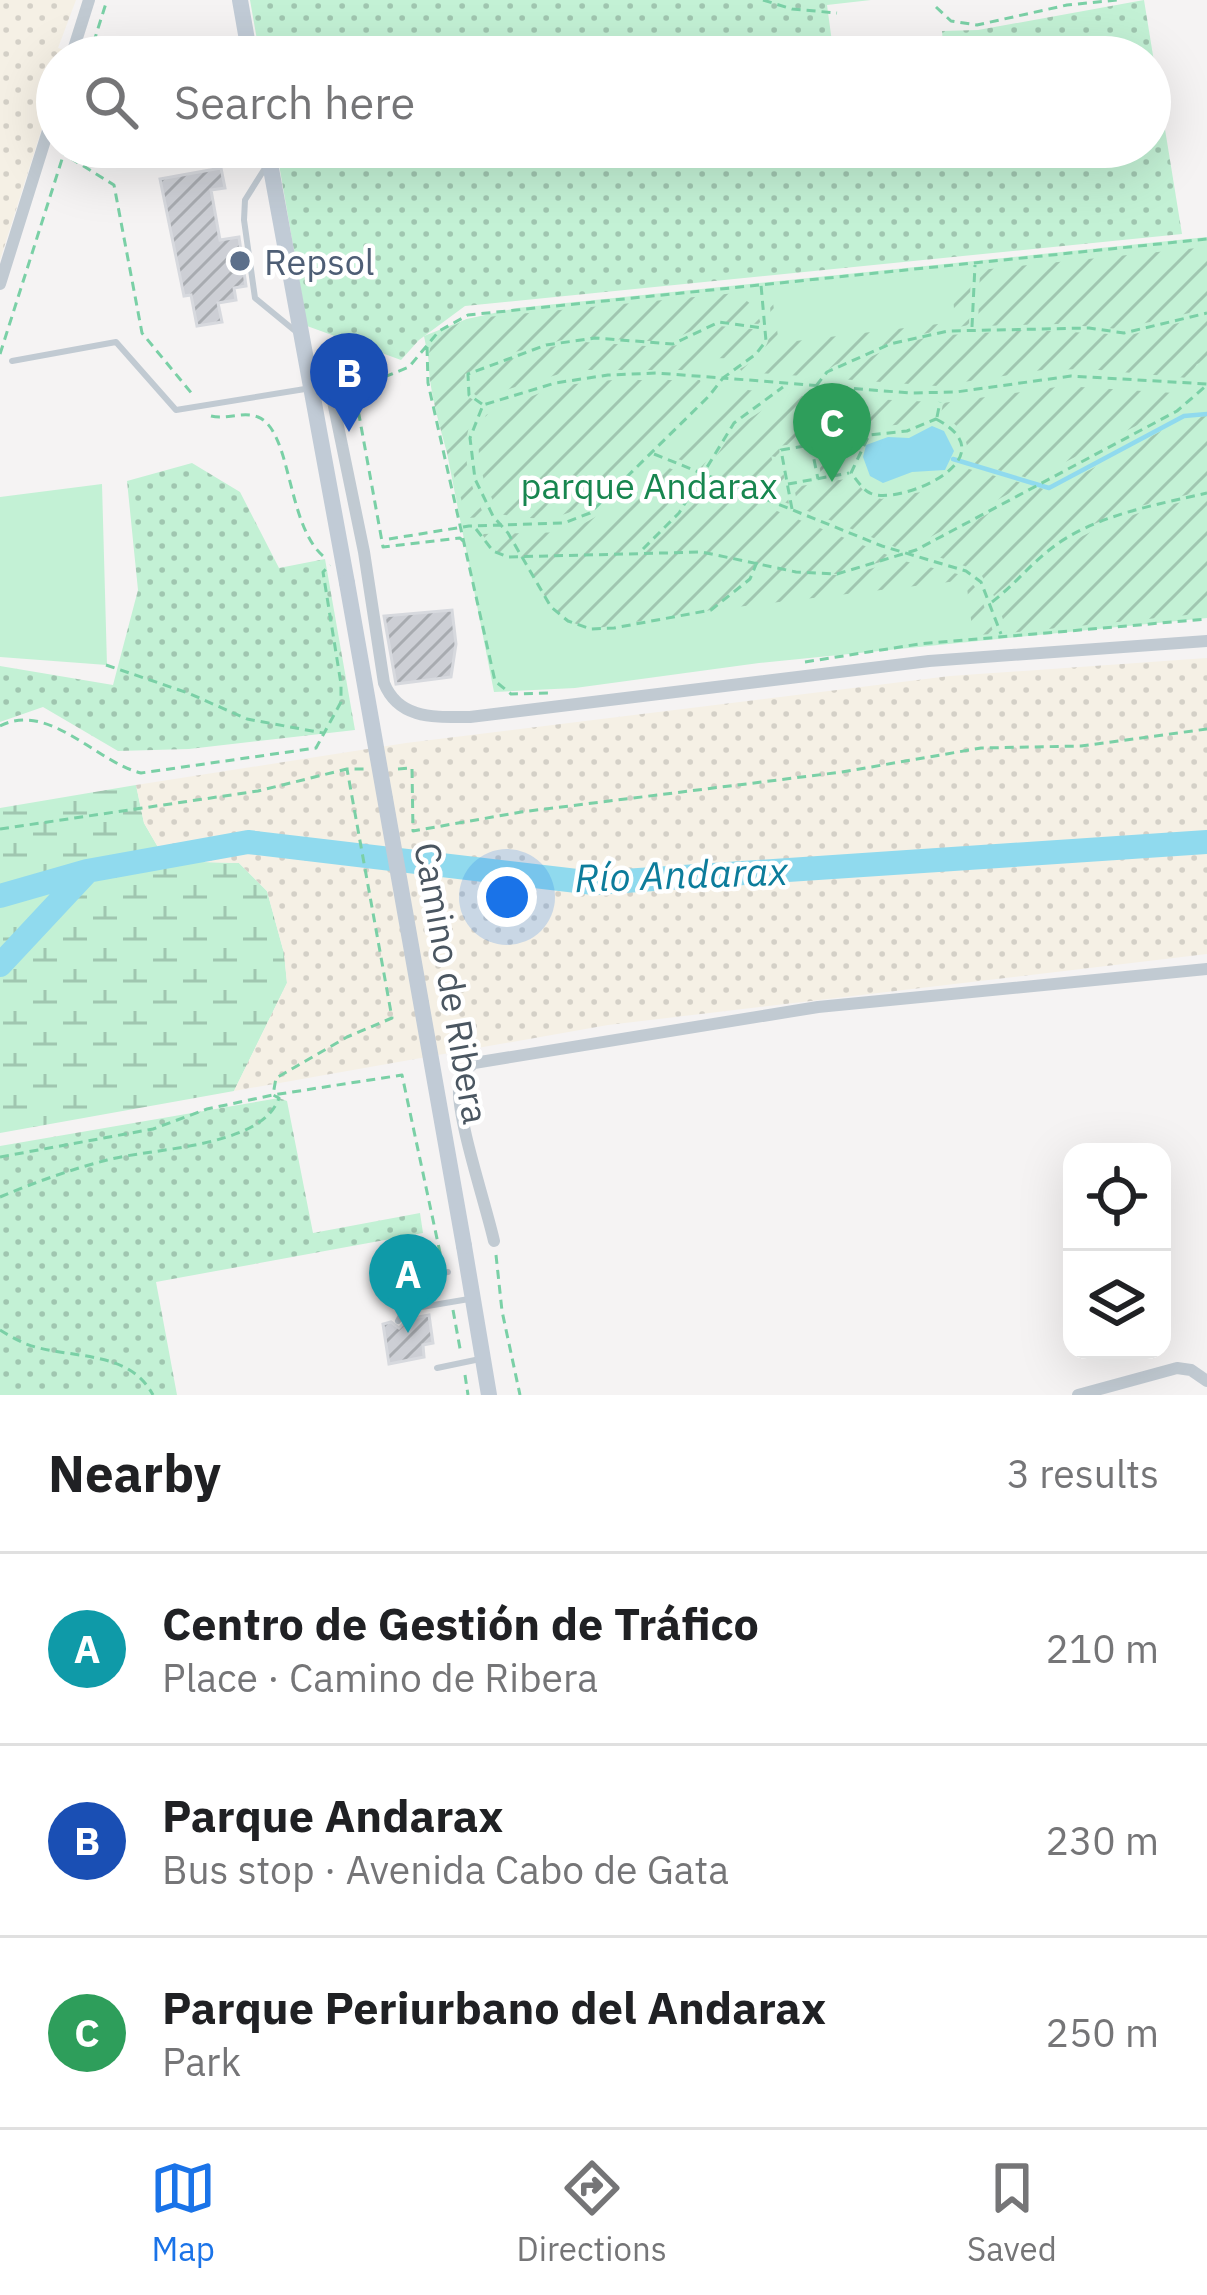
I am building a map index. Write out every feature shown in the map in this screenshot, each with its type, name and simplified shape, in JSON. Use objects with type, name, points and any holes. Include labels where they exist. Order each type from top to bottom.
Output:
[{"type":"main road","points":[[240,0],[246,36]]},
{"type":"main road","name":"Camino de Ribera","points":[[271,168],[489,1395]]},
{"type":"street","points":[[78,36],[89,0]]},
{"type":"street","points":[[0,284],[36,168]]},
{"type":"street","points":[[309,375],[321,369],[328,376],[364,552],[384,683],[394,702],[419,716],[470,717],[929,661],[1207,641]]},
{"type":"street","points":[[494,1241],[461,1108],[459,1084],[465,1070],[475,1063],[818,1006],[1207,968]]},
{"type":"street","points":[[1078,1395],[1177,1368],[1207,1381]]},
{"type":"lane","points":[[261,168],[245,200],[244,220],[255,298],[302,336]]},
{"type":"lane","points":[[12,361],[116,342],[176,410],[303,392],[309,375]]},
{"type":"lane","points":[[422,1275],[448,1272]]},
{"type":"lane","points":[[398,1321],[404,1310],[474,1298]]},
{"type":"lane","points":[[437,1368],[483,1358]]},
{"type":"path","points":[[96,36],[107,0]]},
{"type":"path","points":[[764,0],[792,9],[837,13]]},
{"type":"path","points":[[936,7],[951,21],[977,25],[1067,5],[1118,0]]},
{"type":"path","points":[[0,354],[60,168]]},
{"type":"path","points":[[87,168],[114,185],[142,333],[196,399]]},
{"type":"path","points":[[463,541],[454,538],[383,547],[357,410],[358,391],[409,367],[451,323],[485,311],[1207,239]]},
{"type":"path","points":[[972,329],[975,262]]},
{"type":"path","points":[[389,538],[469,526],[564,524],[590,513],[766,341],[760,284]]},
{"type":"path","points":[[815,387],[827,372],[890,344],[972,329],[1089,328],[1124,333],[1207,314]]},
{"type":"path","points":[[483,405],[469,395],[468,374],[546,345],[595,338],[673,344],[719,322],[767,328]]},
{"type":"path","points":[[427,345],[428,382],[498,688],[511,694],[561,692]]},
{"type":"path","points":[[483,405],[555,383],[656,373],[815,387],[956,392],[1071,376],[1207,385]]},
{"type":"path","points":[[642,551],[679,513],[734,424],[785,385]]},
{"type":"path","points":[[469,526],[479,530],[494,551],[523,558],[702,552],[796,572],[837,574],[904,554],[1177,410],[1207,385]]},
{"type":"path","points":[[936,418],[940,402]]},
{"type":"path","points":[[483,405],[470,438],[475,479],[551,607],[568,621],[591,629],[711,610],[750,579],[757,562]]},
{"type":"path","points":[[207,413],[220,419],[256,416],[271,425],[308,540],[325,559],[338,560]]},
{"type":"path","points":[[851,473],[868,493],[881,496],[944,478],[960,458],[959,443],[950,426],[936,418]]},
{"type":"path","points":[[851,473],[869,435],[907,431],[936,418]]},
{"type":"path","points":[[792,511],[782,450],[812,445],[818,479]]},
{"type":"path","points":[[652,453],[904,554],[966,571],[981,582],[1001,634]]},
{"type":"path","points":[[788,484],[851,473]]},
{"type":"path","points":[[990,603],[1070,536],[1138,510],[1207,493]]},
{"type":"path","points":[[0,726],[13,719],[60,728],[123,769],[141,773],[316,748],[340,702],[323,572],[338,560]]},
{"type":"path","points":[[803,662],[919,644],[1207,619]]},
{"type":"path","points":[[106,665],[247,718],[325,733]]},
{"type":"path","points":[[391,769],[412,768],[412,831],[520,812],[842,772],[981,748],[1081,746],[1207,729]]},
{"type":"path","points":[[0,829],[258,791],[369,769]]},
{"type":"path","points":[[273,1095],[276,1078],[347,1037],[392,1018],[347,770]]},
{"type":"path","points":[[0,1157],[152,1129],[206,1109],[273,1095],[402,1075],[448,1272]]},
{"type":"path","points":[[0,1197],[105,1160],[212,1141],[262,1121],[275,1109],[279,1098],[273,1095]]},
{"type":"path","points":[[494,1241],[502,1311],[520,1395]]},
{"type":"path","points":[[452,1302],[468,1395]]},
{"type":"path","points":[[0,1330],[27,1345],[106,1359],[142,1376],[153,1395]]},
{"type":"green space","points":[[250,0],[871,0],[827,5],[831,36],[256,36]]},
{"type":"green space","points":[[1144,0],[1150,36],[942,36],[942,31],[978,30]]},
{"type":"green space","points":[[1171,166],[1182,234],[465,306],[419,340],[401,360],[307,326],[280,168]]},
{"type":"green space","name":"parque Andarax","points":[[1207,237],[1207,618],[759,663],[575,688],[494,692],[424,336],[467,319],[517,308]]},
{"type":"green space","points":[[1207,247],[1207,309],[1119,329],[1059,324],[978,326],[980,270]]},
{"type":"green space","points":[[971,270],[969,325],[902,338],[817,377],[740,369],[764,350],[771,326],[770,304],[779,343],[955,322],[952,283]]},
{"type":"green space","points":[[736,293],[755,307],[761,324],[710,322],[668,342],[574,337],[511,353],[465,374],[463,393],[478,403],[468,433],[467,461],[485,517],[467,518],[431,384],[430,349],[440,334],[467,319]]},
{"type":"green space","points":[[1207,316],[1207,361],[1197,364],[1188,378],[1088,369],[1042,370],[937,386],[825,378],[892,347],[932,336],[1030,330],[1130,335]]},
{"type":"green space","points":[[719,326],[760,333],[742,359],[716,358],[702,370],[573,370],[482,397],[469,384],[477,371],[544,348],[584,342],[679,345]]},
{"type":"green space","points":[[612,380],[700,380],[703,390],[619,477],[582,506],[549,518],[500,514],[480,466],[479,442],[486,415],[557,386]]},
{"type":"green space","points":[[1064,386],[1190,394],[1032,479],[967,462],[963,434],[941,415],[943,403]]},
{"type":"green space","points":[[740,389],[772,393],[729,424],[702,468],[662,453],[720,400],[733,397]]},
{"type":"green space","points":[[786,395],[935,402],[934,413],[857,433],[846,470],[821,475],[815,441],[779,446],[780,458],[771,456],[774,466],[783,471],[789,504],[707,470],[735,428]]},
{"type":"green space","points":[[1207,416],[1207,490],[1140,506],[1068,534],[994,596],[979,571],[921,551],[1036,487],[1051,491],[1185,418]]},
{"type":"green space","points":[[654,462],[895,558],[837,574],[811,575],[850,575],[900,560],[966,576],[979,592],[994,634],[973,635],[966,580],[591,629],[568,621],[551,607],[523,558],[493,551],[482,534],[569,532],[611,508]]},
{"type":"green space","points":[[192,463],[240,492],[279,568],[325,559],[355,730],[189,749],[118,751],[43,707],[0,722],[0,666],[113,685],[138,590],[127,481]]},
{"type":"green space","points":[[965,468],[1026,484],[909,549],[798,507],[794,487],[852,478],[865,492],[881,499],[944,488]]},
{"type":"green space","points":[[102,484],[107,665],[0,657],[0,497]]},
{"type":"green space","points":[[1207,497],[1207,613],[1008,633],[997,603],[1069,544],[1117,521]]},
{"type":"green space","points":[[136,785],[144,823],[166,861],[239,863],[267,891],[287,983],[234,1091],[0,1133],[0,808]]},
{"type":"green space","points":[[279,1098],[287,1101],[313,1233],[420,1213],[423,1233],[156,1282],[177,1395],[0,1395],[0,1146]]},
{"type":"sand","points":[[0,0],[76,0],[62,36],[36,36],[36,147],[0,260]]},
{"type":"sand","points":[[1207,658],[1207,954],[608,1025],[234,1091],[287,983],[267,891],[239,863],[166,861],[144,823],[136,785],[406,743],[950,676]]},
{"type":"water","points":[[932,426],[944,431],[954,451],[945,470],[912,472],[883,483],[870,476],[863,457],[866,445],[888,437],[909,438]]},
{"type":"building","points":[[221,168],[225,188],[211,190],[220,240],[239,237],[246,286],[234,288],[236,300],[218,303],[222,322],[197,326],[191,295],[184,296],[160,179]]},
{"type":"building","points":[[452,610],[456,644],[451,677],[396,684],[384,616]]},
{"type":"building","points":[[429,1315],[433,1343],[423,1345],[424,1357],[389,1364],[383,1324],[391,1322],[399,1328],[408,1319]]},
{"type":"waterway","points":[[953,459],[1049,488],[1184,416],[1207,414]]},
{"type":"waterway","name":"Río Andarax","points":[[0,896],[87,871],[248,842],[594,883],[1207,842]]},
{"type":"waterway","name":"Río Andarax","points":[[0,965],[86,873]]},
{"type":"place","name":"Repsol","points":[[240,261]]},
{"type":"place","name":"Parque Andarax","points":[[349,432]]},
{"type":"place","name":"Parque Periurbano del Andarax","points":[[832,482]]},
{"type":"place","name":"Centro de Gestión de Tráfico","points":[[408,1333]]}]
